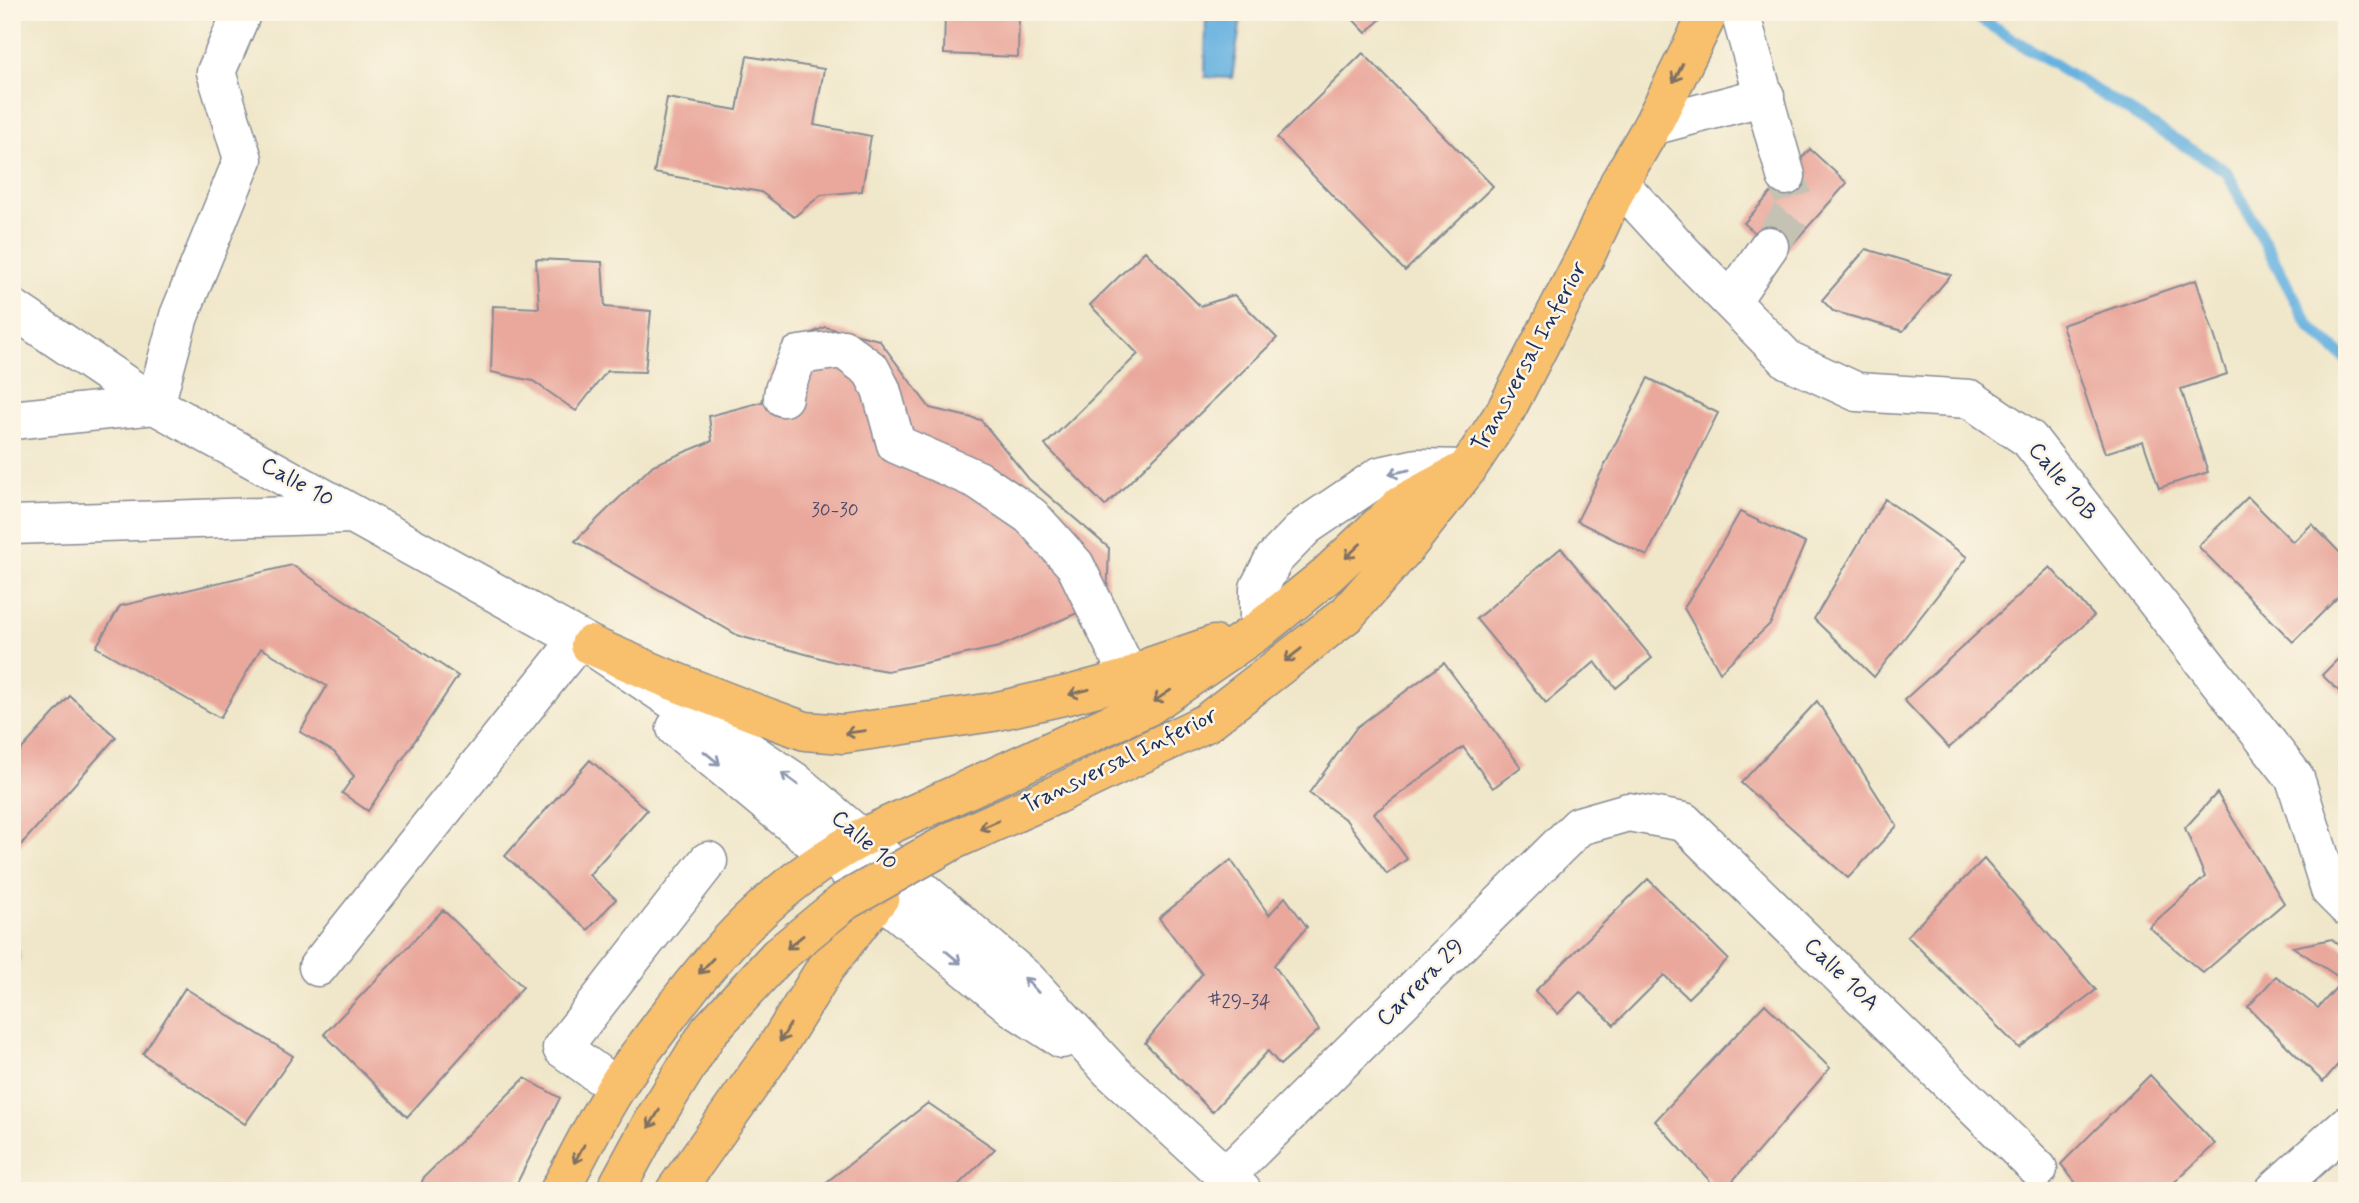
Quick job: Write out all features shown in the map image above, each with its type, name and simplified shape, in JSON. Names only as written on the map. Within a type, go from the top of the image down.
[{"type":"main road","name":"Transversal Inferior","points":[[615,1191],[653,1121],[709,1031],[778,956],[845,901],[954,840],[1206,723],[1347,614],[1409,543],[1467,469],[1506,410],[1586,256],[1619,183],[1652,126],[1709,12]]},
{"type":"main road","points":[[559,1191],[617,1087],[696,978],[753,916],[845,846],[1147,707],[1259,630],[1327,575],[1402,504],[1467,469]]},
{"type":"main road","points":[[584,642],[671,680],[805,731],[843,734],[993,712],[1130,678],[1152,666],[1259,630]]},
{"type":"main road","points":[[675,1191],[774,1051],[826,967],[880,897]]},
{"type":"street","points":[[12,420],[155,405],[179,316],[243,159],[216,72],[242,12]]},
{"type":"street","points":[[1740,12],[1786,176]]},
{"type":"street","points":[[1652,126],[1765,96]]},
{"type":"street","name":"Calle 10B","points":[[1619,183],[1788,360],[1857,392],[1970,399],[2029,439],[2295,778],[2330,890],[2347,907]]},
{"type":"street","points":[[1731,301],[1769,246]]},
{"type":"street","name":"Calle 10","points":[[12,308],[155,405],[584,642],[794,781],[845,846],[880,897],[1014,1008],[1111,1071]]},
{"type":"street","points":[[783,397],[799,355],[843,349],[871,370],[881,389],[895,444],[978,480],[1031,516],[1075,565],[1130,678]]},
{"type":"street","points":[[1259,630],[1259,588],[1274,559],[1306,526],[1380,476],[1417,468],[1467,469]]},
{"type":"street","points":[[12,525],[354,514]]},
{"type":"street","points":[[317,967],[584,642]]},
{"type":"street","name":"Calle 10A","points":[[1628,812],[1684,822],[2038,1169]]},
{"type":"street","name":"Carrera 29","points":[[1235,1183],[1578,826],[1628,812]]},
{"type":"street","name":"Calle 10","points":[[845,846],[1026,979],[1111,1071],[1235,1183]]},
{"type":"street","points":[[617,1087],[562,1048],[708,861]]},
{"type":"street","points":[[2274,1191],[2347,1125]]},
{"type":"water","points":[[1206,12],[1242,12],[1232,78],[1205,77]]},
{"type":"building","points":[[945,12],[1019,12],[1018,57],[944,54]]},
{"type":"building","points":[[1346,12],[1388,12],[1366,33]]},
{"type":"building","points":[[1363,53],[1493,186],[1405,271],[1277,138]]},
{"type":"building","points":[[747,56],[824,69],[814,125],[871,136],[862,191],[821,195],[794,217],[761,192],[654,173],[667,98],[737,110]]},
{"type":"building","points":[[1810,149],[1847,183],[1781,257],[1744,223]]},
{"type":"building","points":[[1866,249],[1951,275],[1903,331],[1833,311],[1822,300]]},
{"type":"building","points":[[1145,251],[1200,306],[1234,295],[1277,338],[1105,506],[1045,445],[1138,354],[1090,305]]},
{"type":"building","points":[[536,259],[602,262],[605,307],[651,311],[645,372],[607,371],[576,411],[533,381],[491,372],[493,306],[539,308]]},
{"type":"building","points":[[2196,280],[2227,374],[2181,389],[2208,472],[2159,488],[2143,441],[2105,453],[2062,325]]},
{"type":"building","points":[[825,327],[879,340],[930,408],[981,420],[1029,479],[1109,548],[1107,600],[999,647],[887,671],[835,662],[739,636],[575,541],[653,465],[712,441],[709,416],[762,402],[772,370],[794,341]]},
{"type":"building","points":[[1648,378],[1718,413],[1647,556],[1577,521]]},
{"type":"building","points":[[2248,497],[2293,542],[2312,524],[2347,560],[2347,588],[2293,642],[2198,546]]},
{"type":"building","points":[[1885,499],[1967,557],[1874,677],[1814,619]]},
{"type":"building","points":[[1740,512],[1805,543],[1771,623],[1720,672],[1684,608]]},
{"type":"building","points":[[1561,548],[1652,658],[1616,688],[1595,662],[1546,703],[1476,619]]},
{"type":"building","points":[[292,565],[458,676],[368,811],[342,793],[354,776],[334,752],[300,732],[327,686],[261,648],[220,718],[96,647],[120,606]]},
{"type":"building","points":[[2050,567],[2094,616],[1949,748],[1904,700]]},
{"type":"building","points":[[2347,650],[2347,699],[2322,675]]},
{"type":"building","points":[[1444,663],[1521,767],[1493,788],[1463,747],[1374,813],[1407,859],[1387,874],[1346,820],[1309,793],[1357,727]]},
{"type":"building","points":[[70,696],[116,737],[12,855],[12,760]]},
{"type":"building","points":[[1817,701],[1897,826],[1848,878],[1741,783]]},
{"type":"building","points":[[590,760],[647,810],[589,875],[616,899],[588,930],[505,856]]},
{"type":"building","points":[[2217,793],[2284,903],[2203,973],[2149,927],[2205,877],[2185,828]]},
{"type":"building","points":[[1984,859],[2096,990],[2019,1048],[1907,936]]},
{"type":"building","points":[[1231,860],[1269,915],[1285,897],[1307,927],[1274,965],[1319,1030],[1280,1065],[1268,1051],[1212,1112],[1145,1043],[1202,974],[1159,918]]},
{"type":"building","points":[[1648,879],[1728,959],[1688,998],[1664,975],[1614,1025],[1580,992],[1558,1014],[1535,991]]},
{"type":"building","points":[[443,910],[523,987],[407,1117],[324,1034]]},
{"type":"building","points":[[2332,939],[2347,952],[2347,1054],[2323,1082],[2248,1007],[2276,976],[2318,1008],[2343,980],[2293,947]]},
{"type":"building","points":[[12,953],[21,956],[13,980],[12,980]]},
{"type":"building","points":[[185,988],[293,1056],[245,1124],[143,1054]]},
{"type":"building","points":[[1765,1004],[1830,1068],[1724,1191],[1719,1191],[1655,1121]]},
{"type":"building","points":[[2150,1075],[2215,1144],[2165,1191],[2082,1191],[2061,1164]]},
{"type":"building","points":[[525,1078],[560,1098],[513,1191],[418,1191],[424,1177]]},
{"type":"building","points":[[928,1103],[995,1149],[952,1191],[815,1191]]},
{"type":"waterway","points":[[1969,12],[2226,171],[2310,327],[2347,360]]},
{"type":"tunnel","points":[[1769,246],[1796,207],[1786,176]]}]
